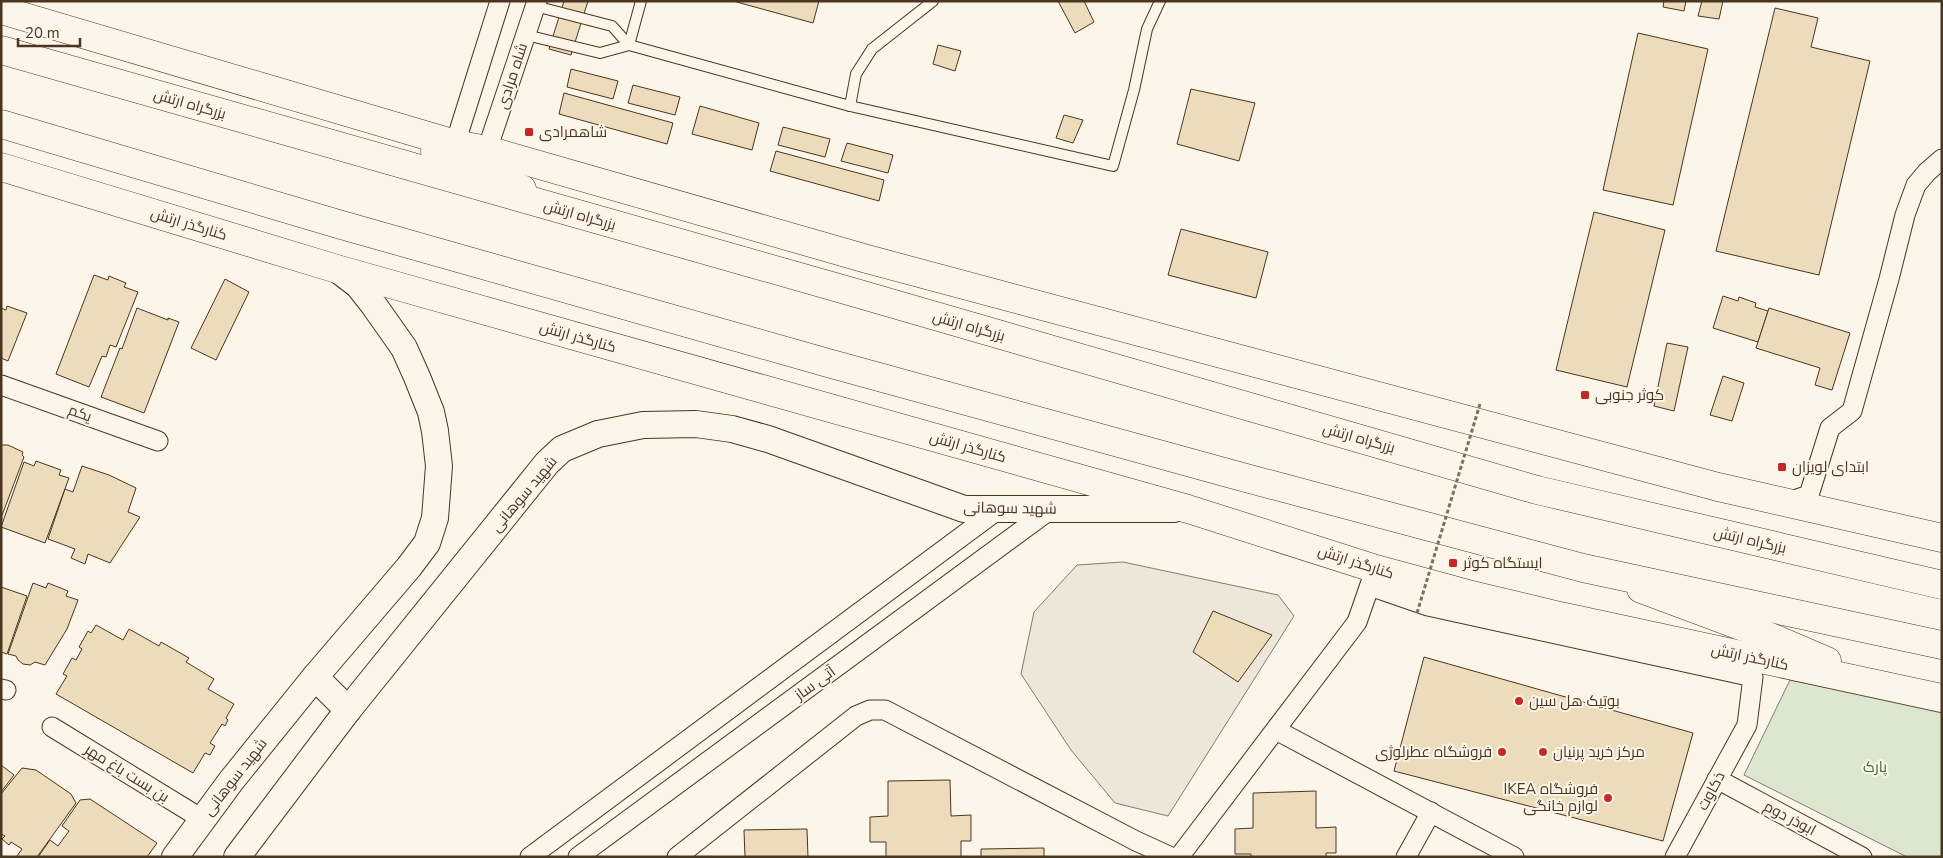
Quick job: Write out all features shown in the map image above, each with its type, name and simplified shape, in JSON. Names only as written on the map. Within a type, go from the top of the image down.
[{"type":"main road","points":[[1,10],[455,144],[487,150],[877,261],[1708,485],[1942,538]]},
{"type":"main road","name":"بزرگراه ارتش","points":[[1,50],[1537,490],[1942,585]]},
{"type":"main road","points":[[330,107],[588,217]]},
{"type":"main road","points":[[1,124],[338,224],[828,363],[1235,475],[1584,568],[1942,645]]},
{"type":"main road","name":"کنارگذر ارتش","points":[[1,167],[337,268],[1188,509],[1373,578],[1468,594],[1560,616],[1942,698]]},
{"type":"main road","name":"شهید سوهانی","points":[[175,857],[231,781],[315,677],[409,567],[427,543],[435,518],[439,466],[431,412],[404,348],[358,285],[337,268]]},
{"type":"main road","name":"شهید سوهانی","points":[[238,857],[348,710],[547,462],[562,449],[598,434],[642,425],[660,424],[696,424],[732,429],[804,451],[964,509],[1188,509]]},
{"type":"main road","points":[[1584,568],[1778,640],[1819,658],[1942,698]]},
{"type":"main road","points":[[315,677],[348,710]]},
{"type":"street","points":[[455,144],[500,1]]},
{"type":"street","name":"شاه مرادی","points":[[487,150],[536,4]]},
{"type":"street","points":[[1786,503],[1809,495],[1830,428],[1852,411],[1905,215],[1916,185],[1942,159]]},
{"type":"street","name":"یکم","points":[[1,385],[158,441]]},
{"type":"street","name":"آتی ساز","points":[[578,857],[1051,509]]},
{"type":"street","name":"آتی ساز","points":[[530,857],[996,510]]},
{"type":"street","points":[[953,542],[969,545],[976,555],[973,567]]},
{"type":"street","points":[[1179,857],[1357,622],[1373,578]]},
{"type":"street","name":"ذکاوت","points":[[1373,578],[1428,606],[1753,677],[1747,725],[1675,857]]},
{"type":"street","points":[[678,857],[856,716],[870,710],[885,710],[1136,841],[1171,857]]},
{"type":"street","name":"بن بست باغ مهر","points":[[52,727],[202,819]]},
{"type":"street","points":[[1276,730],[1514,857]]},
{"type":"street","name":"ابوذر دوم","points":[[1718,779],[1862,857]]},
{"type":"street","points":[[1406,857],[1431,812]]},
{"type":"lane","points":[[629,45],[641,1]]},
{"type":"lane","points":[[850,106],[856,74],[872,49],[933,1]]},
{"type":"lane","points":[[526,35],[600,53],[629,45],[850,106],[1113,166],[1134,90],[1147,29],[1160,1]]},
{"type":"lane","points":[[536,4],[612,26],[629,45]]},
{"type":"path","points":[[1417,613],[1480,404]]},
{"type":"green space","name":"پارک","points":[[1790,680],[1942,713],[1942,857],[1907,857],[1744,775]]},
{"type":"shaded area","points":[[1123,562],[1278,595],[1294,616],[1168,816],[1115,803],[1071,750],[1021,674],[1034,612],[1077,565]]},
{"type":"building","points":[[564,1],[588,1],[571,55],[549,49]]},
{"type":"building","points":[[733,1],[819,1],[813,23]]},
{"type":"building","points":[[1058,1],[1084,1],[1094,22],[1075,33]]},
{"type":"building","points":[[1664,1],[1686,1],[1684,11],[1663,7]]},
{"type":"building","points":[[1702,1],[1723,1],[1719,19],[1698,16]]},
{"type":"building","points":[[1775,8],[1818,18],[1811,47],[1870,61],[1819,275],[1716,251]]},
{"type":"building","points":[[1638,33],[1708,49],[1673,205],[1603,190]]},
{"type":"building","points":[[938,45],[961,51],[955,71],[933,64]]},
{"type":"building","points":[[571,69],[618,81],[613,99],[567,87]]},
{"type":"building","points":[[633,85],[680,97],[675,115],[628,103]]},
{"type":"building","points":[[1191,89],[1255,103],[1239,161],[1177,144]]},
{"type":"building","points":[[564,93],[673,123],[667,144],[559,114]]},
{"type":"building","points":[[700,106],[759,123],[752,150],[692,134]]},
{"type":"building","points":[[1064,115],[1083,120],[1073,143],[1056,138]]},
{"type":"building","points":[[783,127],[830,139],[825,157],[778,145]]},
{"type":"building","points":[[847,143],[893,155],[888,173],[841,161]]},
{"type":"building","points":[[776,151],[884,180],[879,201],[770,171]]},
{"type":"building","points":[[1594,212],[1665,230],[1627,387],[1556,370]]},
{"type":"building","points":[[1181,229],[1268,252],[1256,298],[1168,275]]},
{"type":"building","points":[[94,275],[108,280],[109,276],[126,283],[124,287],[138,292],[116,347],[110,345],[106,357],[102,356],[89,387],[56,374]]},
{"type":"building","points":[[225,279],[249,292],[216,360],[191,348]]},
{"type":"building","points":[[1723,296],[1738,301],[1739,297],[1756,303],[1755,307],[1768,311],[1758,342],[1713,328]]},
{"type":"building","points":[[7,306],[27,313],[8,361],[1,358],[1,308],[6,310]]},
{"type":"building","points":[[137,308],[168,320],[168,318],[179,322],[144,413],[101,397]]},
{"type":"building","points":[[1769,308],[1850,333],[1832,390],[1815,385],[1820,368],[1756,348]]},
{"type":"building","points":[[1667,343],[1688,347],[1674,411],[1654,406]]},
{"type":"building","points":[[1723,376],[1744,383],[1732,421],[1710,415]]},
{"type":"building","points":[[1,445],[8,445],[23,452],[22,455],[24,457],[1,518]]},
{"type":"building","points":[[36,461],[61,470],[59,475],[69,478],[45,543],[1,527],[24,462],[34,466]]},
{"type":"building","points":[[82,466],[109,475],[136,488],[128,512],[140,517],[110,563],[88,554],[85,564],[71,558],[75,549],[48,539],[65,489],[73,492]]},
{"type":"building","points":[[33,583],[46,588],[48,583],[68,591],[66,596],[78,600],[67,629],[45,665],[35,662],[30,665],[23,664],[16,656],[8,654]]},
{"type":"building","points":[[1,587],[27,596],[7,654],[1,652]]},
{"type":"building","points":[[1213,611],[1272,635],[1238,682],[1193,652]]},
{"type":"building","points":[[96,625],[123,640],[129,629],[159,646],[161,642],[189,658],[186,662],[214,679],[208,689],[234,704],[226,718],[228,720],[225,726],[222,724],[210,743],[215,746],[210,755],[205,753],[193,773],[56,694],[67,676],[63,674],[72,658],[76,660],[82,649],[79,647],[88,631],[91,633]]},
{"type":"building","name":"مرکز خرید پرنیان","points":[[1424,657],[1693,733],[1663,841],[1394,771]]},
{"type":"building","points":[[1,765],[14,775],[1,792]]},
{"type":"building","points":[[22,768],[36,770],[71,794],[76,803],[37,857],[18,857],[22,849],[11,842],[9,845],[2,839],[5,836],[1,834],[1,794]]},
{"type":"building","points":[[950,780],[951,816],[971,815],[971,841],[961,841],[961,857],[886,857],[886,842],[870,842],[870,817],[888,816],[888,781]]},
{"type":"building","points":[[1316,791],[1316,828],[1336,827],[1336,853],[1326,853],[1326,857],[1251,857],[1251,854],[1235,854],[1235,829],[1253,828],[1253,793]]},
{"type":"building","points":[[90,799],[157,843],[147,857],[38,857],[50,840],[58,846],[69,831],[62,826],[80,800]]},
{"type":"building","points":[[807,829],[808,857],[745,857],[744,830]]},
{"type":"building","points":[[1044,848],[1044,857],[981,857],[981,849]]},
{"type":"place","name":"شاهمرادی","points":[[529,132]]},
{"type":"place","name":"کوثر جنوبی","points":[[1585,395]]},
{"type":"place","name":"ابتدای لویزان","points":[[1782,467]]},
{"type":"place","name":"ایستگاه کوثر","points":[[1453,563]]},
{"type":"place","name":"بوتیک هل سین","points":[[1519,701]]},
{"type":"place","name":"فروشگاه عطرلوژی","points":[[1502,752]]},
{"type":"place","name":"مرکز خرید پرنیان","points":[[1543,752]]},
{"type":"place","name":"IKEA فروشگاه لوازم خانگی","points":[[1608,798]]}]
